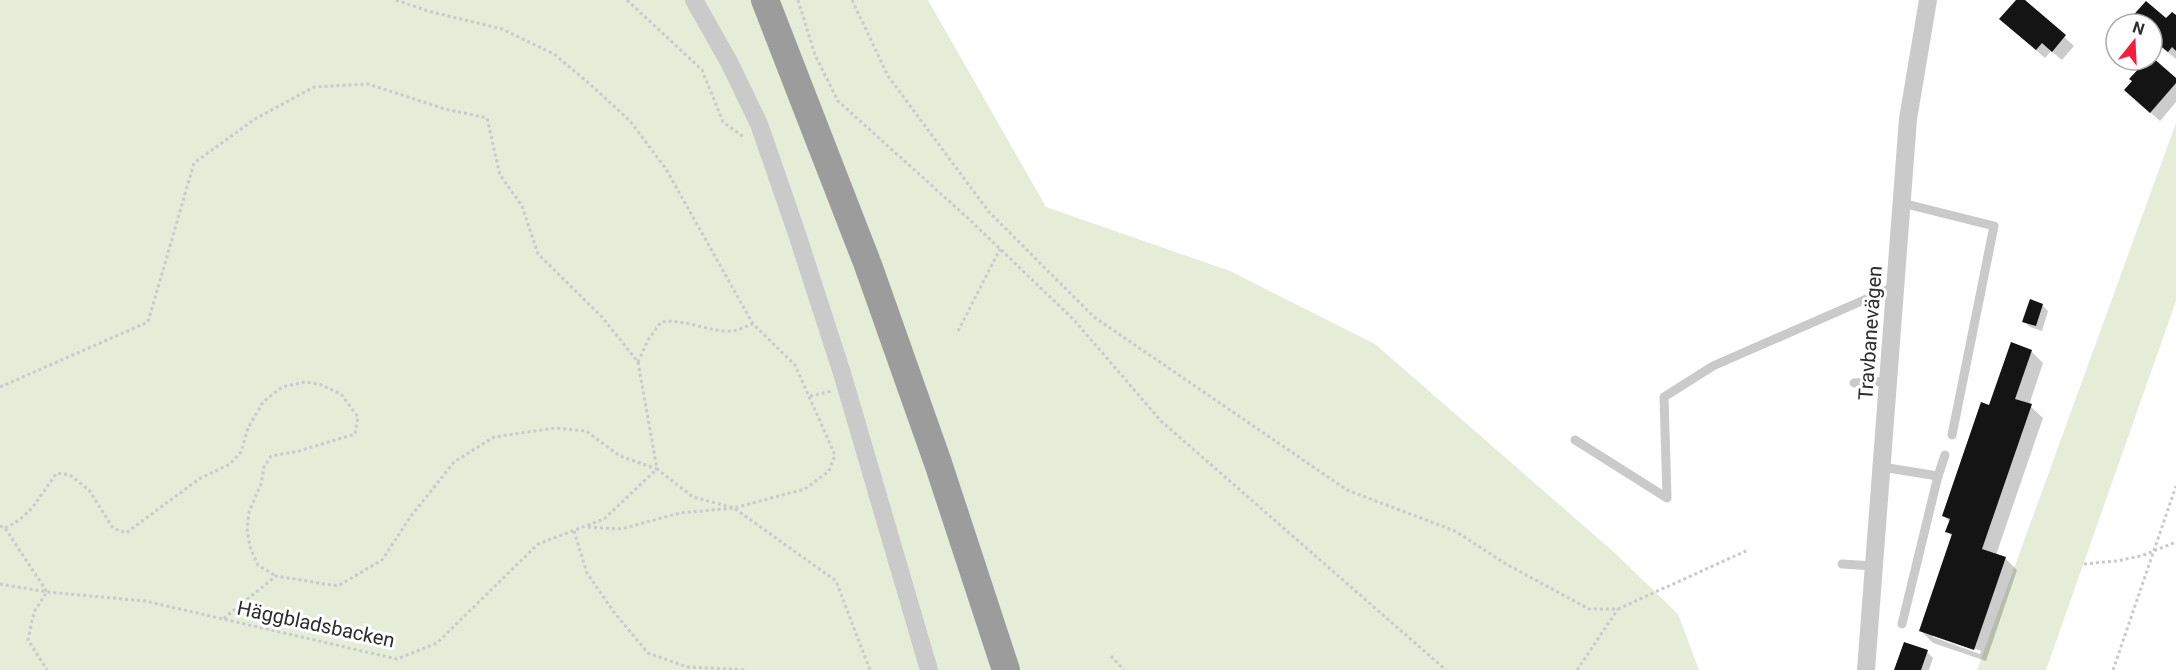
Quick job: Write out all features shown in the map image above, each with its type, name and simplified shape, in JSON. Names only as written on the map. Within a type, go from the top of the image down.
[{"type":"highway","points":[[765,0],[868,265],[934,452],[1006,670]]},
{"type":"highway","points":[[783,0],[912,343],[975,524],[1022,670]]},
{"type":"street","points":[[694,0],[729,62],[759,124],[846,388],[928,670]]},
{"type":"street","name":"Travbanevägen","points":[[1866,670],[1908,119],[1928,0]]},
{"type":"lane","points":[[1902,202],[1994,226],[1952,435]]},
{"type":"lane","points":[[1575,440],[1667,498],[1664,397],[1713,366],[1896,286]]},
{"type":"lane","points":[[1854,382],[1888,381]]},
{"type":"lane","points":[[1902,624],[1945,455]]},
{"type":"lane","points":[[1882,467],[1938,476]]},
{"type":"lane","points":[[1842,564],[1874,566]]},
{"type":"path","points":[[396,0],[428,11],[502,29],[554,54],[630,122],[666,169],[753,324],[795,365],[835,455],[829,471],[805,489],[734,508],[680,513],[621,529],[583,527]]},
{"type":"path","points":[[627,0],[702,70],[723,122],[747,139],[766,147]]},
{"type":"path","points":[[798,0],[815,55],[838,101],[1074,320],[1161,421],[1446,670]]},
{"type":"path","points":[[852,0],[888,76],[989,212],[1094,316],[1347,490],[1455,531],[1506,564],[1589,609],[1618,609],[1748,550]]},
{"type":"path","points":[[0,387],[148,322],[194,163],[255,119],[314,87],[368,84],[445,109],[487,118],[500,175],[522,206],[538,254],[602,317],[638,362],[657,469]]},
{"type":"path","points":[[958,331],[1000,249]]},
{"type":"path","points":[[638,362],[648,340],[661,322],[671,320],[691,326],[732,332],[753,324]]},
{"type":"path","points":[[5,528],[20,521],[32,510],[57,473],[70,475],[89,490],[113,528],[126,533],[199,479],[230,464],[241,452],[248,428],[263,402],[282,387],[305,382],[319,384],[341,393],[358,417],[354,434],[299,452],[272,456],[264,466],[261,484],[249,512],[247,528],[250,547],[258,565],[276,576],[338,586],[382,560],[411,516],[454,462],[494,437],[555,428],[586,431],[620,456],[657,469],[693,497],[734,508],[836,581],[870,670]]},
{"type":"path","points":[[810,396],[846,388]]},
{"type":"path","name":"Häggbladsbacken","points":[[0,584],[47,592],[145,601],[397,659],[437,643],[538,544],[604,519],[657,469]]},
{"type":"path","points":[[2112,670],[2176,486]]},
{"type":"path","points":[[0,526],[5,528],[47,592],[34,612],[28,640],[47,670]]},
{"type":"path","points":[[574,531],[586,573],[613,611],[648,653],[687,667],[747,670]]},
{"type":"path","points":[[2084,564],[2141,556],[2176,542]]},
{"type":"path","points":[[223,619],[276,576]]},
{"type":"path","points":[[1577,670],[1618,609]]},
{"type":"path","points":[[1111,656],[1124,670]]},
{"type":"green space","points":[[0,0],[928,0],[1046,207],[1230,271],[1375,344],[1616,554],[1678,614],[1699,670],[0,670]]},
{"type":"green space","points":[[2176,123],[2176,301],[2046,670],[1977,670]]},
{"type":"building","points":[[2016,0],[2025,0],[2066,35],[2052,52],[2042,43],[2036,50],[1999,19]]},
{"type":"building","points":[[2146,1],[2159,12],[2136,12]]},
{"type":"building","points":[[2172,12],[2176,15],[2176,51],[2172,47],[2168,52],[2164,49],[2164,16],[2166,18]]},
{"type":"building","points":[[2164,68],[2176,78],[2176,83],[2150,113],[2124,90],[2132,81],[2129,79],[2136,72],[2164,72]]},
{"type":"building","points":[[2030,299],[2043,304],[2036,326],[2022,322]]},
{"type":"building","points":[[2011,342],[2032,350],[2015,399],[2032,404],[1982,549],[2006,557],[1974,650],[1919,631],[1952,534],[1945,532],[1950,519],[1942,516],[1981,402],[1989,405]]},
{"type":"building","points":[[1904,642],[1928,650],[1921,670],[1894,670]]}]
